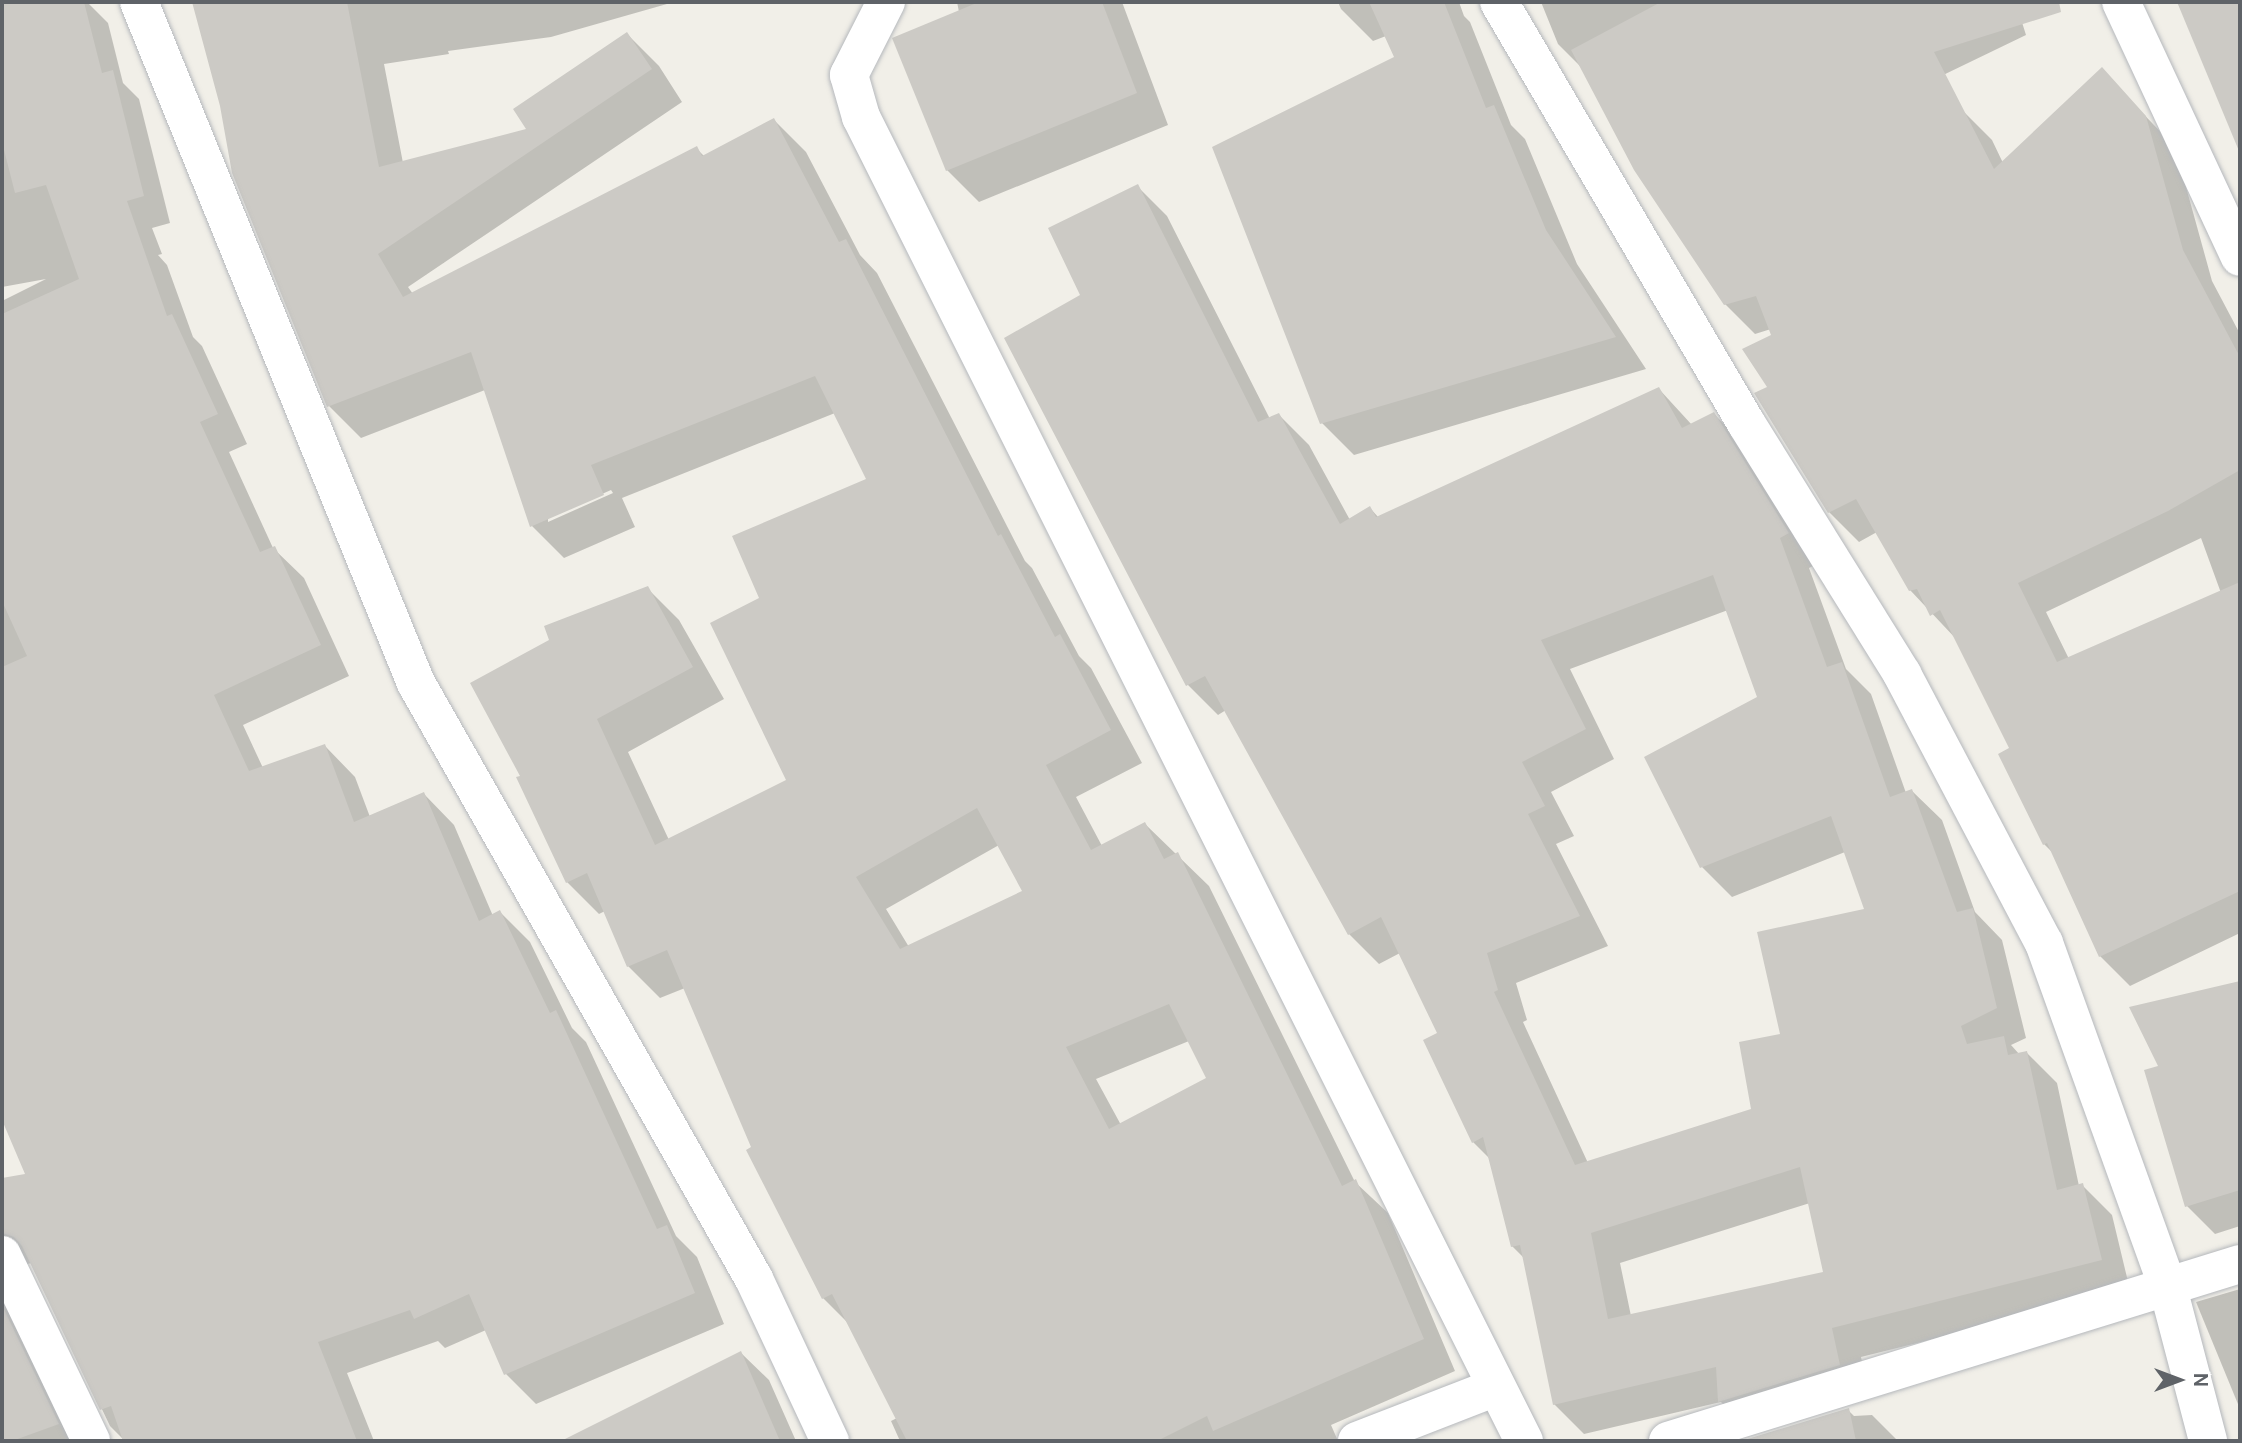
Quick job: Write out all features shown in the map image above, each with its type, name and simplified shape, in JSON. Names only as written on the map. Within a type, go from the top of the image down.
[{"type":"street","points":[[139,2],[416,683],[754,1279],[830,1441]]},
{"type":"street","points":[[886,2],[849,75],[861,117],[1524,1441]]},
{"type":"street","points":[[1499,2],[1739,411],[1902,674],[2045,943],[2168,1288],[2208,1441]]},
{"type":"street","points":[[2121,2],[2240,257]]},
{"type":"street","points":[[2,1255],[91,1441]]},
{"type":"street","points":[[1668,1441],[2240,1264]]},
{"type":"street","points":[[1357,1441],[1496,1387]]},
{"type":"building","points":[[2,2],[84,2],[102,73],[113,70],[144,196],[127,201],[167,316],[172,314],[218,414],[200,422],[260,552],[275,546],[321,645],[214,695],[249,771],[325,744],[354,822],[424,792],[479,921],[500,910],[550,1013],[556,1010],[657,1229],[667,1225],[695,1293],[504,1375],[469,1294],[414,1319],[410,1310],[318,1342],[357,1441],[123,1441],[111,1406],[100,1410],[22,1246],[14,1237],[2,1233],[2,1178],[25,1174],[2,1120],[2,667],[27,656],[2,601],[2,314],[79,279],[46,185],[15,193],[2,142]]},
{"type":"building","points":[[192,2],[347,2],[379,167],[526,129],[513,109],[627,32],[652,69],[378,254],[403,297],[697,146],[702,156],[774,118],[839,242],[846,239],[998,536],[1001,534],[1055,637],[1060,634],[1111,730],[1046,765],[1091,850],[1145,822],[1164,859],[1178,852],[1342,1186],[1356,1179],[1424,1339],[1213,1431],[1207,1416],[1157,1441],[907,1441],[832,1294],[822,1299],[746,1150],[751,1147],[667,950],[627,967],[587,873],[566,883],[516,777],[520,776],[470,683],[549,640],[544,626],[648,586],[693,667],[597,719],[655,845],[786,780],[710,623],[759,598],[732,536],[866,479],[815,376],[591,465],[604,495],[530,527],[471,352],[327,407],[232,173],[220,106]],"holes":[[[977,808],[1022,891],[900,949],[856,877]],[[1169,1004],[1206,1078],[1109,1129],[1066,1047]]]},
{"type":"building","points":[[979,2],[1102,2],[1137,93],[946,171],[892,38]]},
{"type":"building","points":[[1369,2],[1444,2],[1486,108],[1494,105],[1546,230],[1616,337],[1320,424],[1212,147],[1394,57]]},
{"type":"building","points":[[1661,2],[2059,2],[2061,12],[1934,52],[1994,169],[2102,67],[2146,116],[2183,250],[2240,357],[2240,470],[2168,511],[2018,583],[2057,662],[2240,582],[2240,891],[2099,957],[2047,843],[2043,845],[1998,754],[2009,748],[1940,610],[1930,616],[1917,589],[1909,591],[1856,499],[1828,513],[1754,393],[1767,387],[1742,349],[1771,335],[1756,296],[1724,305],[1634,170],[1571,50]]},
{"type":"building","points":[[2177,2],[2240,2],[2240,151],[2239,151]]},
{"type":"building","points":[[1138,184],[1258,422],[1279,413],[1340,524],[1370,506],[1376,517],[1659,387],[1682,428],[1714,412],[1789,533],[1780,538],[1827,667],[1842,662],[1890,797],[1912,789],[1957,912],[1973,908],[1997,1008],[1961,1026],[1967,1044],[2004,1036],[2008,1055],[2027,1051],[2057,1190],[2083,1183],[2102,1260],[1832,1328],[1840,1365],[1718,1402],[1716,1367],[1553,1405],[1520,1245],[1511,1247],[1483,1137],[1472,1143],[1423,1040],[1437,1033],[1381,917],[1348,935],[1205,676],[1186,686],[1004,338],[1080,295],[1048,228]],"holes":[[[1713,575],[1757,697],[1644,757],[1700,868],[1831,816],[1864,909],[1757,932],[1780,1034],[1739,1042],[1751,1109],[1575,1165],[1494,992],[1498,990],[1487,953],[1580,916],[1528,814],[1545,806],[1522,762],[1586,729],[1541,640]],[[1800,1167],[1823,1272],[1608,1319],[1591,1233]]]},
{"type":"building","points":[[2240,981],[2240,1190],[2185,1207],[2144,1070],[2158,1066],[2129,1007]]},
{"type":"building","points":[[2,1305],[59,1424],[12,1441],[2,1441]]},
{"type":"building","points":[[741,1351],[780,1441],[561,1441]]},
{"type":"building","points":[[1849,1408],[1856,1441],[1741,1441]]}]
